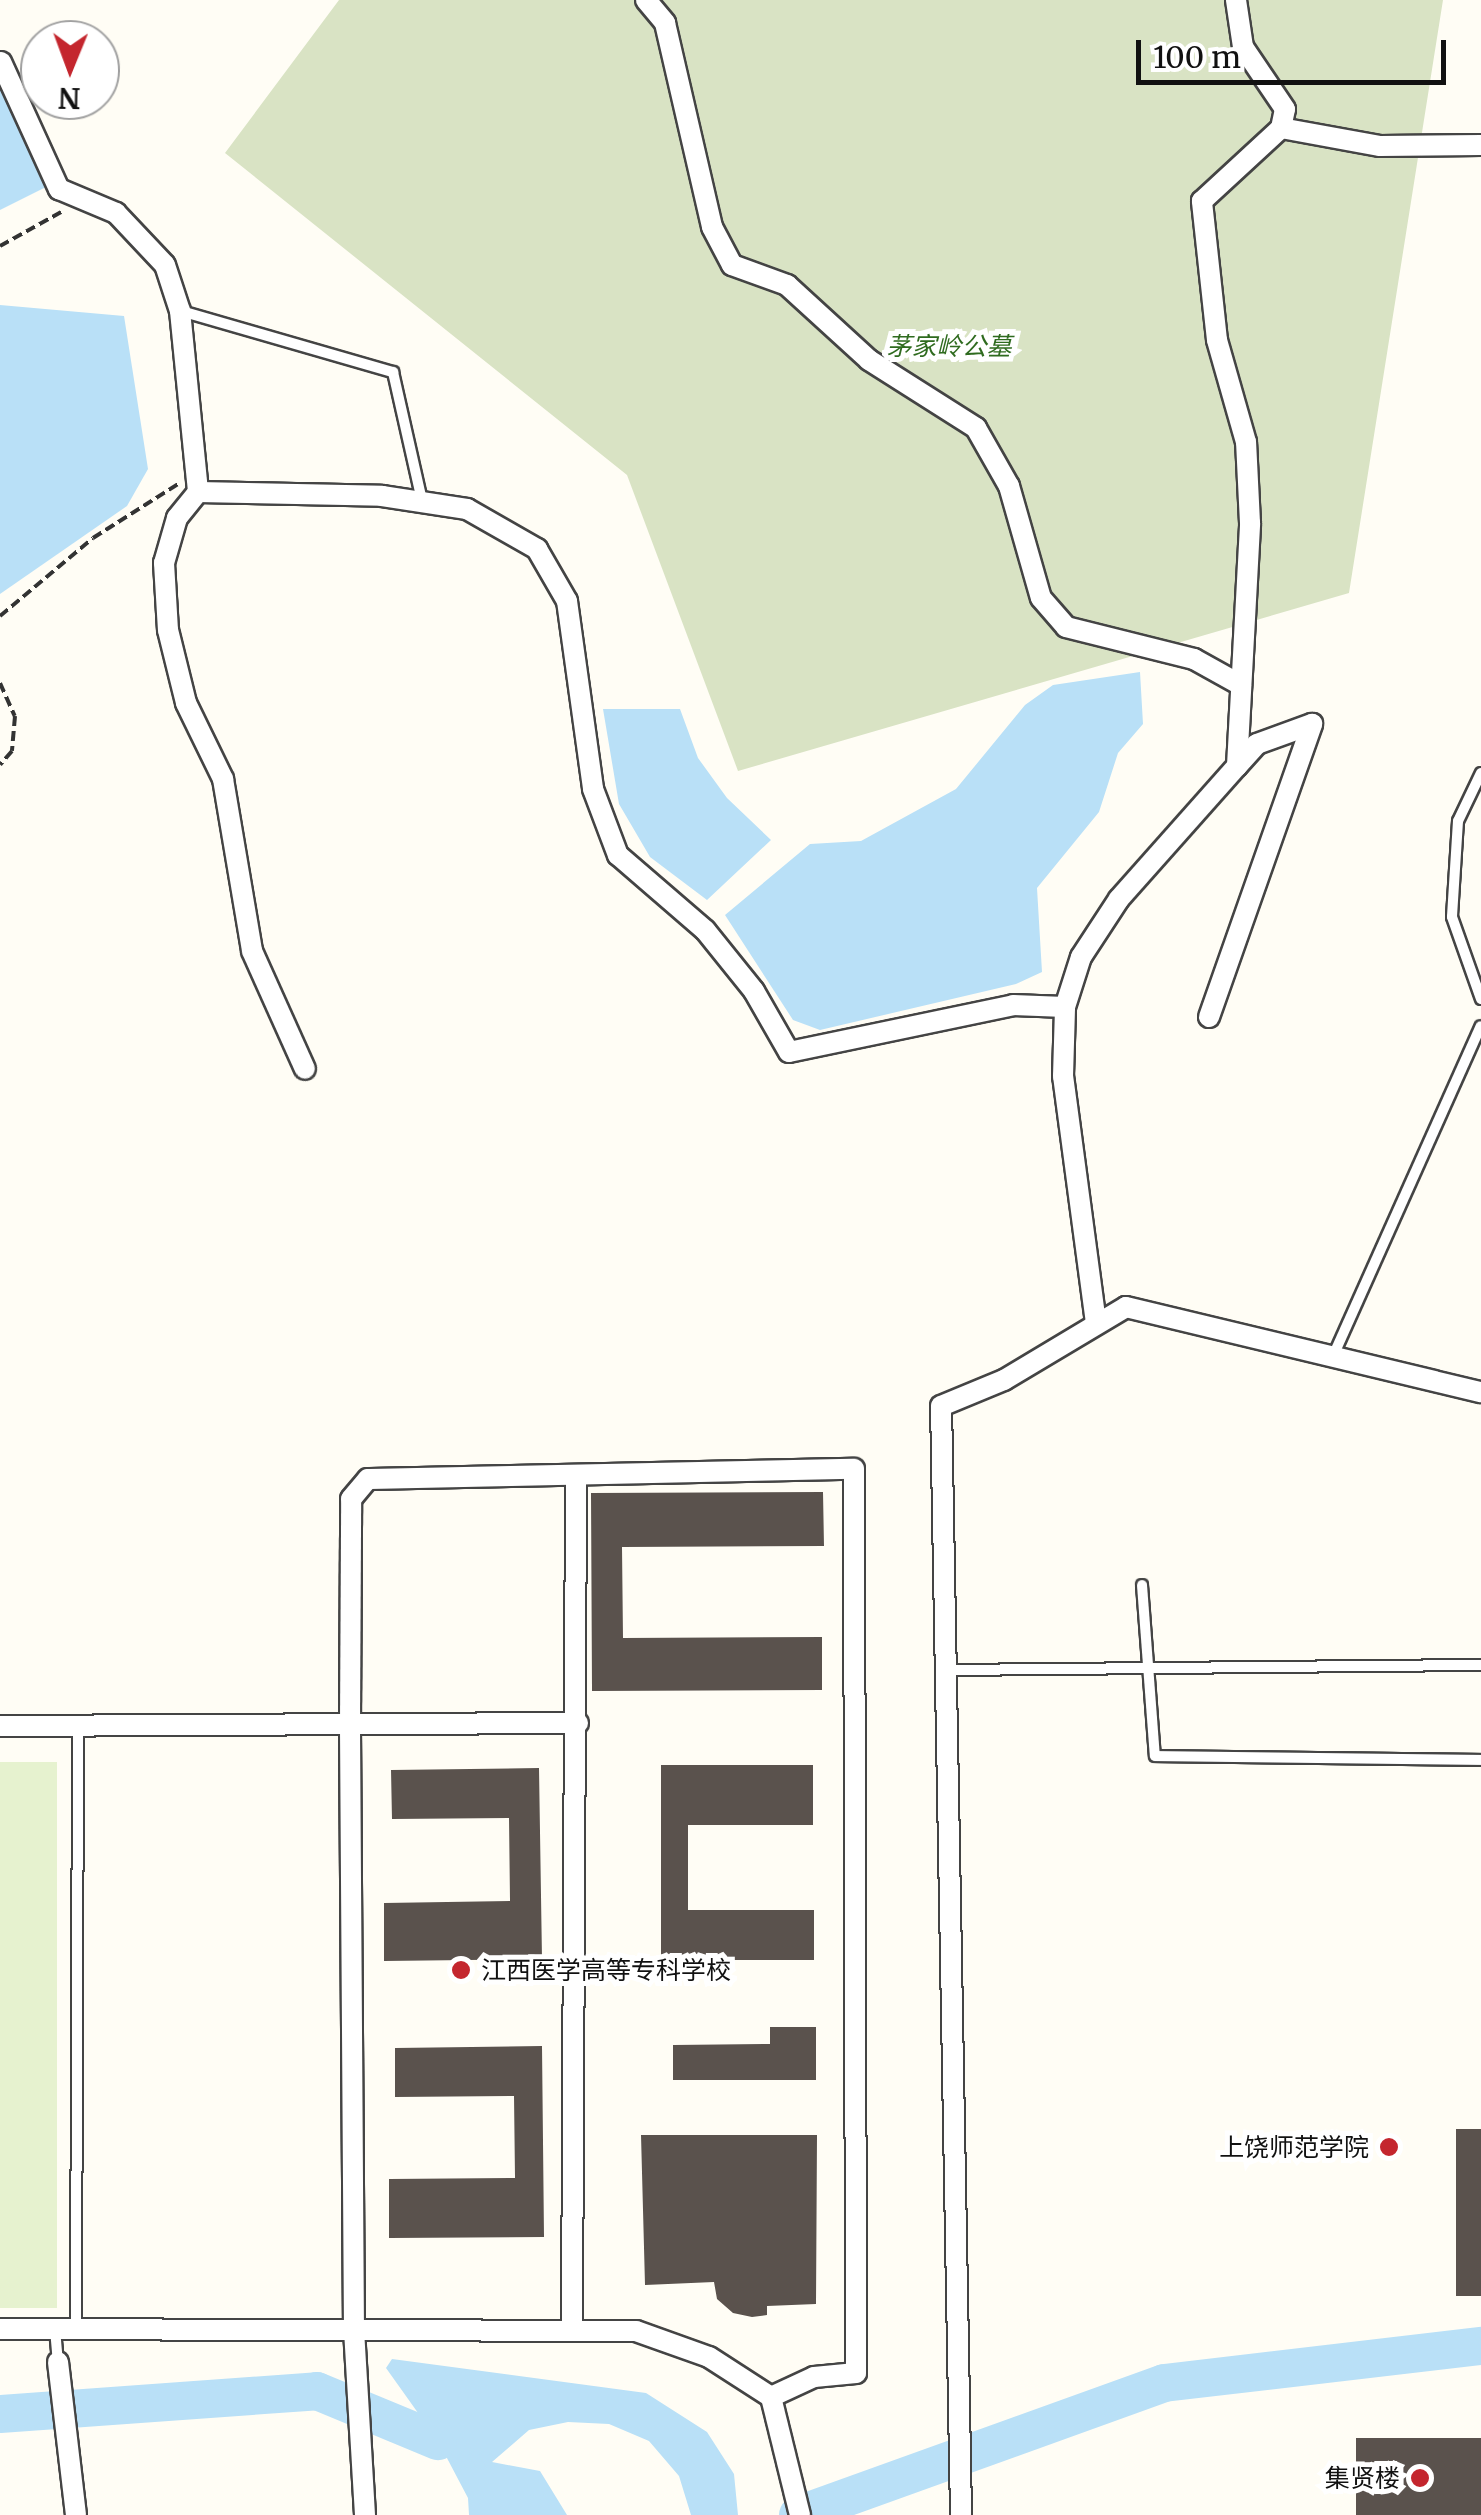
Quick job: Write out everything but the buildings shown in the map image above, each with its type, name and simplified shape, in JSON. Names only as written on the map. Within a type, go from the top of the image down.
[{"type":"street","points":[[646,0],[664,23],[712,227],[732,266],[788,285],[869,360],[976,428],[1009,486],[1041,598],[1066,627],[1194,660],[1242,685]]},
{"type":"street","points":[[1236,0],[1242,47],[1285,109],[1281,128],[1202,201],[1203,258],[1217,340],[1246,442],[1250,523],[1237,766]]},
{"type":"street","points":[[0,62],[59,189],[116,213],[165,265],[180,311],[197,485],[177,518],[164,562],[168,630],[186,703],[223,779],[252,951],[305,1070]]},
{"type":"street","points":[[1281,128],[1380,146],[1481,145]]},
{"type":"street","points":[[197,485],[468,509],[536,548],[567,600],[593,789],[618,855],[705,930],[754,991],[789,1052],[1013,1005],[1066,1007]]},
{"type":"street","points":[[1096,1323],[1063,1076],[1066,1007],[1082,957],[1119,899],[1257,744],[1312,724],[1209,1017]]},
{"type":"street","points":[[962,2515],[941,1406],[1004,1380],[1126,1308],[1334,1354],[1481,1392]]},
{"type":"street","points":[[362,2506],[354,2332],[351,1499],[368,1479],[854,1469],[856,2373],[814,2378],[771,2396]]},
{"type":"street","points":[[572,2328],[578,1723],[576,1475]]},
{"type":"street","points":[[0,1726],[578,1723]]},
{"type":"street","points":[[0,2329],[636,2331],[709,2358],[771,2396],[800,2515]]},
{"type":"street","points":[[58,2362],[75,2512]]},
{"type":"lane","points":[[180,311],[393,372],[422,502]]},
{"type":"lane","points":[[1481,773],[1458,821],[1452,917],[1481,999]]},
{"type":"lane","points":[[1334,1354],[1481,1026]]},
{"type":"lane","points":[[1142,1584],[1153,1668],[1156,1756],[1481,1760]]},
{"type":"lane","points":[[946,1670],[1481,1665]]},
{"type":"lane","points":[[58,2362],[66,2330],[78,1725]]},
{"type":"path","points":[[0,246],[80,198]]},
{"type":"path","points":[[0,616],[93,538],[165,488],[197,485]]},
{"type":"path","points":[[0,683],[15,716],[12,751],[0,765]]},
{"type":"green space","name":"茅家岭公墓","points":[[339,0],[1443,0],[1349,593],[738,771],[627,475],[225,153]]},
{"type":"green space","points":[[0,1762],[57,1762],[57,2308],[0,2308]]},
{"type":"water","points":[[0,88],[46,187],[0,210]]},
{"type":"water","points":[[0,305],[124,316],[148,469],[127,506],[0,594]]},
{"type":"water","points":[[1140,672],[1143,724],[1118,753],[1099,812],[1037,888],[1042,972],[1016,984],[820,1030],[793,1020],[725,915],[810,844],[861,841],[956,789],[1025,705],[1053,685]]},
{"type":"water","points":[[603,709],[680,709],[698,758],[727,798],[771,840],[707,900],[650,857],[619,804]]},
{"type":"water","points":[[392,2359],[646,2393],[707,2432],[734,2474],[738,2515],[691,2515],[679,2476],[649,2441],[609,2424],[568,2422],[529,2430],[492,2462],[540,2471],[567,2515],[469,2515],[468,2498],[438,2441],[386,2368]]},
{"type":"waterway","points":[[798,2515],[1164,2383],[1481,2346]]},
{"type":"waterway","points":[[0,2414],[317,2391],[438,2441]]},
{"type":"place","name":"江西医学高等专科学校","points":[[461,1970]]},
{"type":"place","name":"上饶师范学院","points":[[1389,2147]]},
{"type":"place","name":"集贤楼","points":[[1420,2478]]}]
